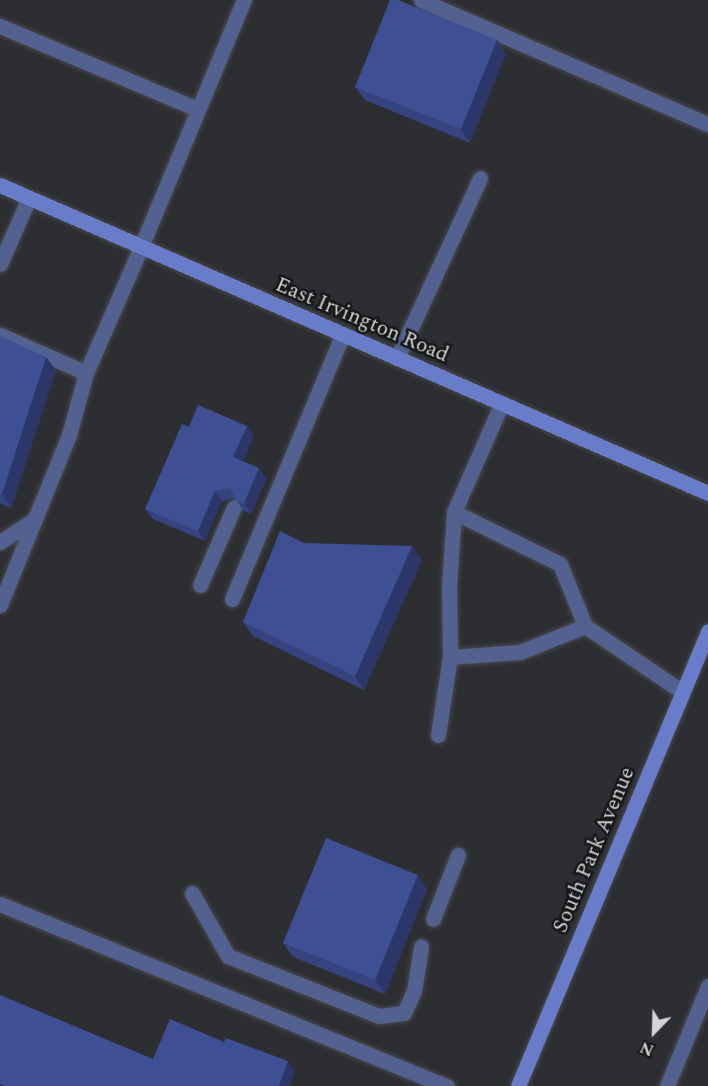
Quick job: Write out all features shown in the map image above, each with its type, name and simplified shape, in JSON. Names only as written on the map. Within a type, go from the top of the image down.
[{"type":"main road","name":"East Irvington Road","points":[[0,185],[708,493]]},
{"type":"main road","name":"South Park Avenue","points":[[518,1086],[708,631]]},
{"type":"street","points":[[0,605],[69,435],[86,373],[244,0]]},
{"type":"street","points":[[420,0],[708,124]]},
{"type":"street","points":[[0,26],[197,109]]},
{"type":"street","points":[[397,358],[480,178]]},
{"type":"street","points":[[0,264],[29,198]]},
{"type":"street","points":[[232,599],[343,334]]},
{"type":"street","points":[[0,335],[86,373]]},
{"type":"street","points":[[438,735],[450,657],[449,586],[454,512],[502,403]]},
{"type":"street","points":[[200,585],[234,507]]},
{"type":"street","points":[[454,512],[560,564],[585,626],[683,692]]},
{"type":"street","points":[[0,542],[35,519]]},
{"type":"street","points":[[450,657],[520,652],[585,626]]},
{"type":"street","points":[[433,919],[459,855]]},
{"type":"street","points":[[192,893],[228,956],[379,1016],[404,1013],[414,991],[421,947]]},
{"type":"street","points":[[0,904],[447,1086]]},
{"type":"street","points":[[667,1086],[708,986]]},
{"type":"building","points":[[390,0],[398,0],[497,40],[461,129],[355,87]]},
{"type":"building","points":[[0,336],[46,357],[2,494],[0,494]]},
{"type":"building","points":[[198,405],[247,426],[233,457],[259,468],[244,503],[236,500],[230,488],[215,491],[198,531],[145,509],[182,424],[189,427]]},
{"type":"building","points":[[280,531],[304,543],[412,546],[355,676],[243,622]]},
{"type":"building","points":[[326,838],[418,875],[375,980],[283,943]]},
{"type":"building","points":[[0,995],[153,1059],[170,1019],[224,1042],[226,1038],[288,1061],[279,1086],[4,1086],[0,1084]]}]
